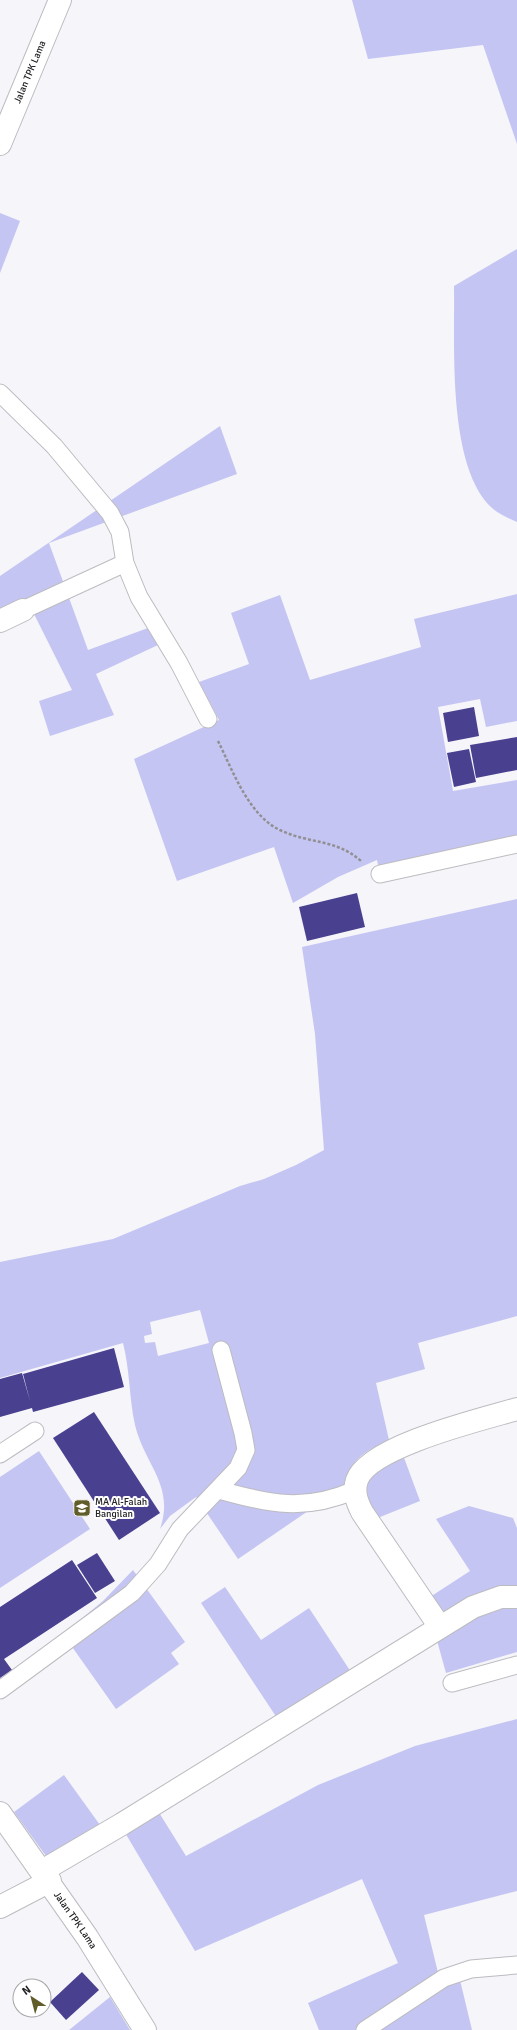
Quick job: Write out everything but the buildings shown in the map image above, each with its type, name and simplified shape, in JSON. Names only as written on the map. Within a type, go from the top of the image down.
[{"type":"street","name":"Jalan TPK Lama","points":[[0,144],[60,0]]},
{"type":"street","points":[[0,621],[23,610]]},
{"type":"street","points":[[440,1627],[362,1512],[355,1490],[357,1479],[365,1469],[392,1451],[424,1438],[517,1410]]},
{"type":"street","points":[[0,1907],[135,1816],[440,1627],[473,1608],[493,1599],[517,1596]]},
{"type":"street","name":"Jalan TPK Lama","points":[[0,1813],[46,1876],[145,2030]]},
{"type":"lane","points":[[0,393],[54,446],[110,513],[121,536],[125,563],[139,597],[179,663],[208,718]]},
{"type":"lane","points":[[23,610],[125,563]]},
{"type":"lane","points":[[380,874],[517,844]]},
{"type":"lane","points":[[0,1690],[132,1593],[158,1564],[180,1530],[238,1468],[246,1450],[239,1414],[221,1350]]},
{"type":"lane","points":[[0,1454],[35,1431]]},
{"type":"lane","points":[[219,1490],[265,1502],[294,1504],[320,1503],[335,1499],[355,1490]]},
{"type":"lane","points":[[452,1683],[517,1664]]},
{"type":"lane","points":[[365,2030],[398,2006],[444,1978],[471,1969],[517,1965]]},
{"type":"path","points":[[208,718],[249,800],[268,822],[282,831],[328,842],[345,849],[370,869],[380,874]]},
{"type":"shaded area","points":[[352,0],[517,0],[517,144],[483,45],[368,59]]},
{"type":"shaded area","points":[[0,213],[20,221],[0,273]]},
{"type":"shaded area","points":[[517,249],[517,522],[500,514],[491,507],[477,488],[467,463],[460,434],[456,402],[454,286]]},
{"type":"shaded area","points":[[220,426],[237,474],[49,543],[88,650],[148,628],[158,645],[96,674],[114,715],[50,736],[39,701],[72,690],[27,600],[0,611],[0,576]]},
{"type":"shaded area","points":[[517,594],[517,721],[486,727],[480,699],[438,707],[453,791],[517,780],[517,851],[381,880],[377,860],[338,877],[293,903],[274,847],[177,881],[134,759],[219,720],[199,682],[249,664],[231,613],[280,595],[310,680],[421,647],[414,619]]},
{"type":"shaded area","points":[[517,899],[517,1316],[418,1343],[425,1369],[376,1383],[389,1440],[360,1456],[351,1468],[346,1485],[238,1559],[196,1497],[170,1516],[160,1529],[164,1514],[164,1500],[157,1476],[145,1452],[135,1425],[123,1343],[0,1378],[0,1262],[113,1239],[240,1186],[264,1179],[296,1165],[324,1150],[315,1034],[302,947]],"holes":[[[200,1310],[209,1343],[158,1356],[155,1342],[145,1343],[144,1336],[152,1334],[150,1322]]]},
{"type":"shaded area","points":[[39,1451],[90,1529],[0,1588],[0,1477]]},
{"type":"shaded area","points":[[403,1455],[420,1501],[375,1519],[365,1495],[365,1488],[368,1481],[378,1470]]},
{"type":"shaded area","points":[[469,1506],[513,1518],[517,1528],[517,1586],[486,1591],[469,1599],[443,1615],[430,1597],[470,1571],[436,1519]]},
{"type":"shaded area","points":[[133,1570],[185,1642],[171,1653],[179,1664],[116,1709],[63,1634],[103,1601]]},
{"type":"shaded area","points":[[225,1587],[261,1640],[309,1608],[351,1672],[277,1718],[201,1603]]},
{"type":"shaded area","points":[[517,1603],[517,1652],[446,1673],[436,1637],[473,1614]]},
{"type":"shaded area","points":[[517,1719],[517,1891],[424,1915],[441,1985],[460,1980],[472,2030],[319,2030],[308,2003],[398,1963],[362,1879],[195,1951],[124,1831],[158,1811],[186,1856],[318,1785],[415,1746]]},
{"type":"shaded area","points":[[64,1775],[100,1825],[46,1856],[14,1812]]},
{"type":"shaded area","points":[[110,1997],[130,2030],[69,2030]]},
{"type":"place","name":"MA Al-Falah Bangilan","points":[[82,1508]]}]
